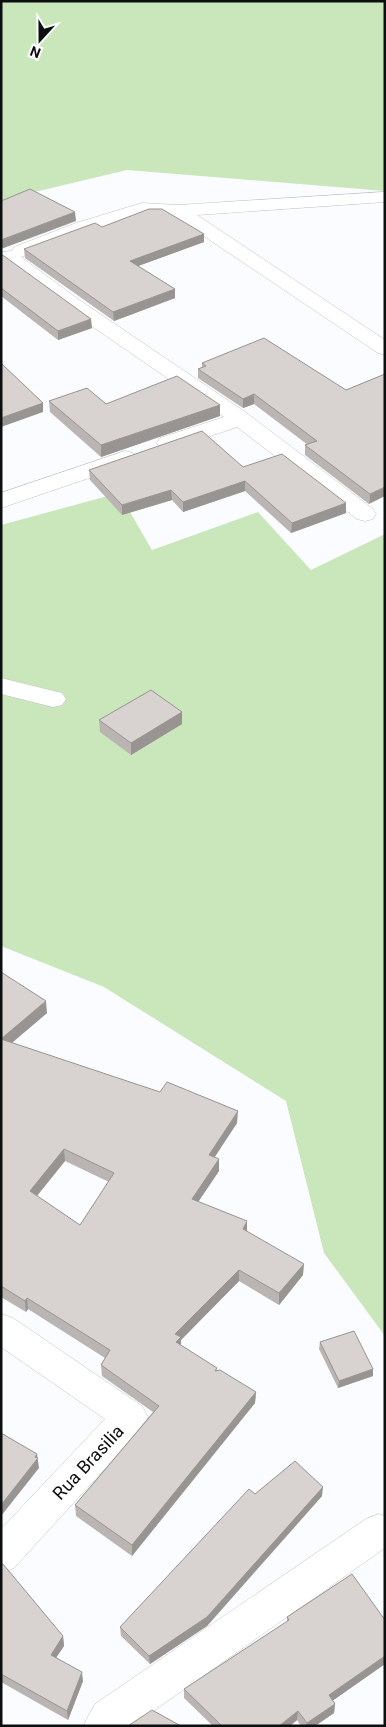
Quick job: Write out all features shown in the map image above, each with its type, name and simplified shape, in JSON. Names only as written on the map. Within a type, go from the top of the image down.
[{"type":"street","points":[[5,257],[83,227],[142,209],[178,211],[385,197]]},
{"type":"street","points":[[178,211],[385,349]]},
{"type":"street","points":[[5,257],[240,419],[365,514]]},
{"type":"street","points":[[364,334],[385,332]]},
{"type":"street","points":[[1,500],[240,419]]},
{"type":"street","points":[[1,686],[53,700]]},
{"type":"street","name":"Rua Brasilia","points":[[1,1328],[130,1417],[1,1556]]},
{"type":"street","points":[[103,1726],[109,1718],[379,1530]]},
{"type":"green space","points":[[1,1],[385,1],[385,191],[127,170],[1,200]]},
{"type":"green space","points":[[119,493],[152,550],[258,512],[311,570],[385,534],[385,1336],[324,1253],[286,1101],[104,987],[1,946],[1,525]]},
{"type":"building","points":[[30,189],[75,212],[1,240],[1,201]]},
{"type":"building","points":[[149,209],[162,209],[204,234],[130,261],[175,289],[113,312],[24,249],[95,223],[102,227]]},
{"type":"building","points":[[1,255],[91,319],[58,331],[1,288]]},
{"type":"building","points":[[264,338],[346,390],[385,374],[385,487],[370,494],[305,445],[317,441],[254,394],[243,399],[198,369],[206,366],[202,363]]},
{"type":"building","points":[[2,364],[43,403],[1,418]]},
{"type":"building","points":[[177,376],[220,405],[101,445],[49,401],[87,388],[106,404]]},
{"type":"building","points":[[202,431],[243,467],[282,454],[346,503],[292,523],[245,481],[183,502],[171,490],[122,505],[89,470]]},
{"type":"building","points":[[151,690],[182,712],[131,743],[99,720]]},
{"type":"building","points":[[1,972],[46,1001],[1,1039]]},
{"type":"building","points":[[1,1039],[160,1092],[167,1082],[238,1111],[209,1155],[219,1159],[192,1199],[247,1221],[243,1229],[304,1264],[279,1293],[239,1270],[175,1334],[181,1337],[176,1342],[217,1368],[215,1371],[220,1370],[256,1392],[132,1545],[75,1505],[159,1406],[101,1365],[110,1350],[27,1298],[25,1301],[1,1286]],"holes":[[[64,1149],[114,1173],[80,1225],[30,1191]]]},
{"type":"building","points":[[354,1331],[373,1369],[339,1381],[320,1342]]},
{"type":"building","points":[[1,1433],[37,1454],[35,1457],[38,1458],[1,1505]]},
{"type":"building","points":[[295,1461],[323,1487],[207,1617],[149,1656],[120,1627],[249,1489],[255,1494]]},
{"type":"building","points":[[1,1564],[3,1564],[63,1636],[51,1655],[82,1672],[67,1711],[1,1674]]},
{"type":"building","points":[[352,1574],[385,1620],[385,1656],[329,1695],[335,1704],[307,1723],[298,1711],[279,1726],[222,1726],[184,1689],[289,1620],[287,1617]]},
{"type":"building","points":[[152,1710],[181,1726],[128,1726]]}]
